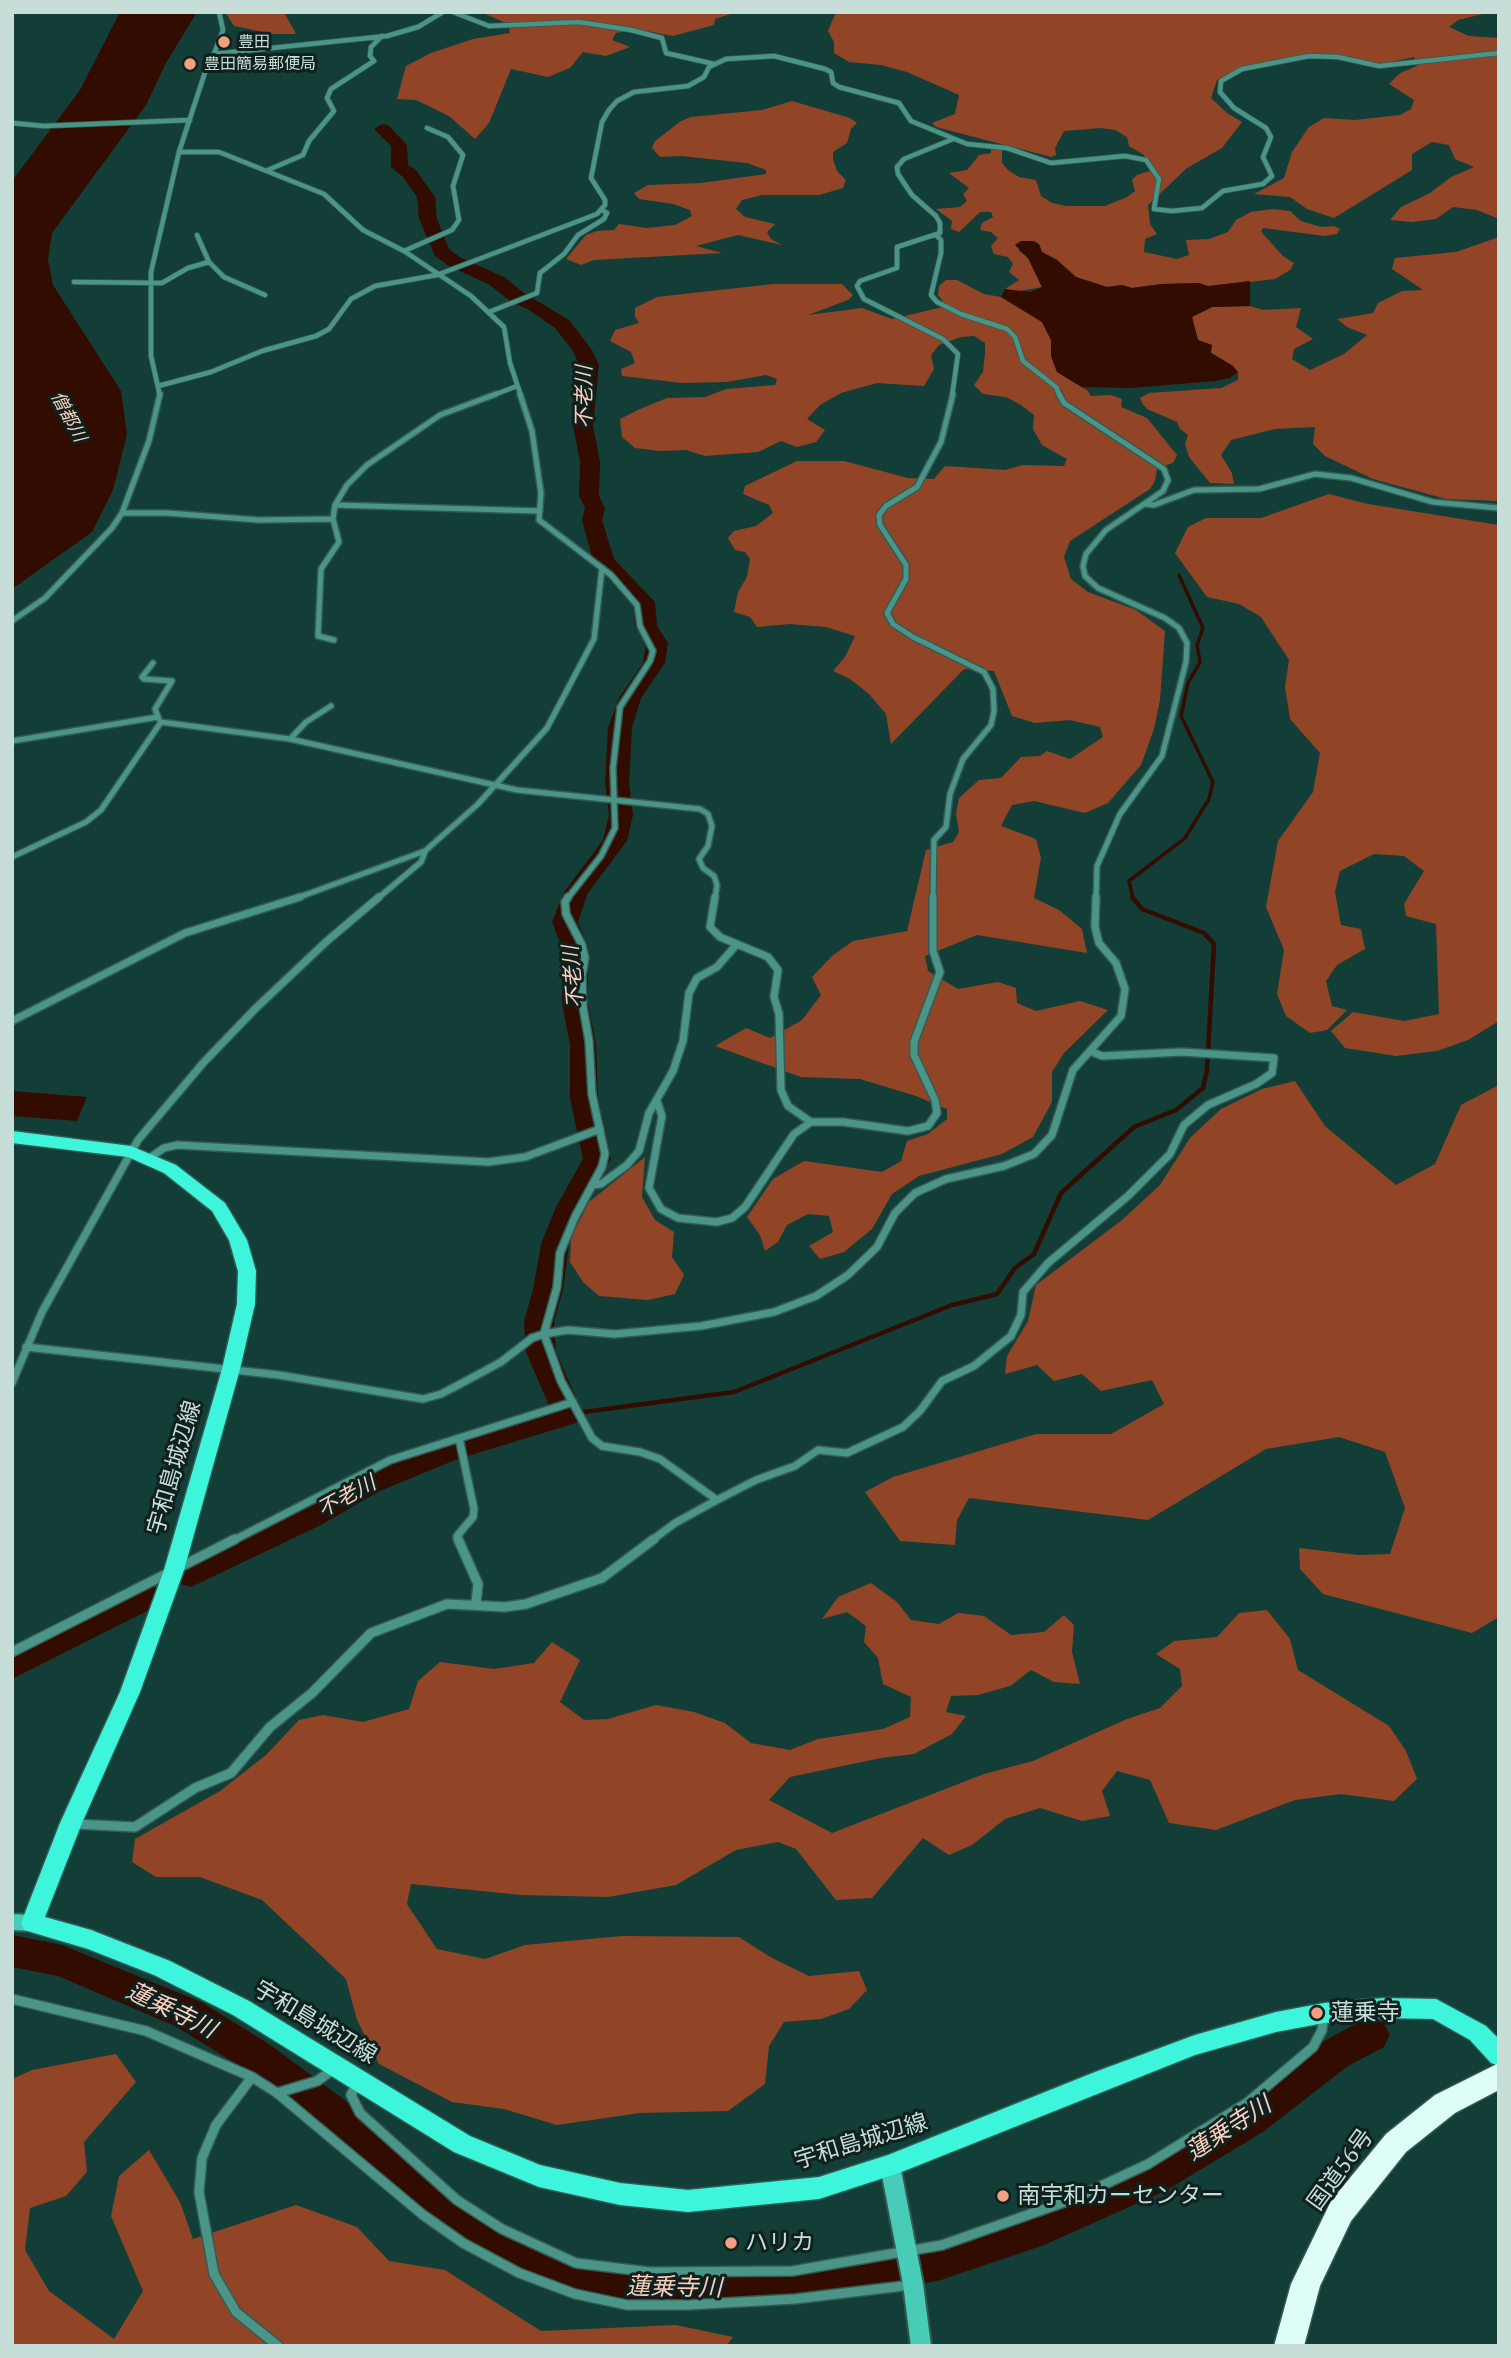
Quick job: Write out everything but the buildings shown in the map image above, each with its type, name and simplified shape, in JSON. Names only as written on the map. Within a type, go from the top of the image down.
[{"type":"highway","name":"国道56号","points":[[1289,2346],[1306,2284],[1342,2211],[1396,2143],[1445,2104],[1499,2076]]},
{"type":"main road","name":"宇和島城辺線","points":[[12,1137],[140,1155],[170,1169],[199,1189],[219,1208],[238,1241],[247,1271],[246,1304],[174,1570],[130,1692],[71,1824],[22,1922],[91,1940],[162,1968],[241,2008],[462,2144],[539,2176],[620,2194],[688,2201],[819,2188],[890,2165],[1103,2078],[1195,2045],[1276,2022],[1324,2013],[1384,2008],[1436,2009],[1478,2033],[1499,2056]]},
{"type":"street","points":[[12,621],[45,598],[73,571],[122,513],[149,440],[158,406],[158,386],[151,356],[150,284],[160,227],[179,152],[210,57],[214,54],[223,30],[219,12]]},
{"type":"street","points":[[214,54],[382,36],[418,27],[443,12]]},
{"type":"street","points":[[453,12],[489,26],[579,22],[621,28],[662,38],[666,52],[671,55],[714,64],[741,57],[775,57],[825,69],[831,72],[833,83],[839,87],[899,103],[911,121],[967,144],[1007,148],[1051,163],[1125,156],[1146,160],[1159,178],[1154,209],[1185,211],[1210,204],[1215,195],[1223,191],[1263,184],[1272,176],[1263,157],[1271,136],[1266,128],[1234,108],[1220,92],[1221,81],[1242,69],[1309,56],[1338,57],[1379,66],[1499,53]]},
{"type":"street","points":[[268,170],[303,155],[309,141],[334,111],[327,98],[331,89],[374,61],[370,56],[371,47],[382,36]]},
{"type":"street","points":[[158,386],[211,372],[262,351],[316,336],[329,330],[351,299],[375,286],[436,275],[583,220],[602,210],[605,200],[591,178],[602,122],[609,110],[617,101],[634,92],[688,86],[704,77],[714,64]]},
{"type":"street","points":[[12,123],[51,125],[190,120]]},
{"type":"street","points":[[404,251],[452,230],[459,220],[453,186],[463,155],[448,137],[427,128]]},
{"type":"street","points":[[12,741],[159,720],[290,739],[495,786],[616,802],[700,809],[708,814],[712,826],[708,846],[699,859],[718,885],[710,927],[720,937],[768,957],[778,970],[774,997],[779,1014],[781,1090],[788,1106],[811,1122],[843,1122],[908,1131],[928,1126],[937,1113],[935,1100],[914,1055],[914,1042],[940,972],[933,951],[934,840],[946,827],[950,794],[963,759],[991,725],[994,711],[993,689],[984,672],[893,625],[887,613],[906,579],[906,565],[880,525],[879,515],[886,506],[917,487],[940,442],[956,381],[958,354],[943,339],[864,299],[857,286],[860,281],[897,268],[900,264],[897,247],[940,233],[940,223],[936,216],[912,195],[898,174],[897,167],[904,159],[953,139]]},
{"type":"street","points":[[179,152],[219,152],[324,194],[363,230],[404,251],[471,296],[489,312],[504,327],[517,386],[532,431],[541,493],[539,520],[611,575],[636,605],[640,626],[653,651],[650,661],[620,707],[612,788],[616,802],[615,828],[601,856],[573,888],[565,902],[566,914],[582,944],[585,958],[582,976],[583,1007],[589,1041],[592,1094],[605,1154],[602,1167],[575,1217],[560,1253],[557,1287],[544,1334],[561,1381],[592,1438],[602,1446],[640,1452],[660,1459],[717,1500]]},
{"type":"street","points":[[489,312],[537,293],[540,273],[564,254],[578,235],[604,219],[607,213],[602,210]]},
{"type":"street","points":[[197,235],[209,262],[232,282],[265,295]]},
{"type":"street","points":[[26,1347],[230,1369],[423,1399],[441,1394],[464,1382],[501,1362],[532,1338],[544,1334],[568,1330],[615,1334],[701,1326],[774,1312],[816,1296],[848,1275],[877,1247],[895,1213],[915,1193],[946,1179],[1004,1166],[1034,1154],[1052,1135],[1073,1070],[1121,1016],[1125,989],[1116,962],[1099,943],[1095,927],[1097,866],[1120,814],[1162,756],[1186,662],[1187,643],[1179,628],[1165,618],[1098,588],[1085,576],[1083,566],[1086,554],[1106,530],[1163,491],[1168,480],[1164,469],[1064,402],[1055,387],[1023,361],[1015,337],[1007,329],[945,308],[931,295],[941,253],[941,240],[937,236]]},
{"type":"street","points":[[74,282],[150,284],[162,282],[188,268],[209,262]]},
{"type":"street","points":[[334,640],[318,636],[321,569],[339,542],[333,519],[335,505],[347,485],[368,465],[416,430],[452,409],[517,386]]},
{"type":"street","points":[[1146,504],[1154,505],[1194,490],[1259,489],[1315,474],[1351,478],[1433,502],[1499,508]]},
{"type":"street","points":[[335,505],[540,511]]},
{"type":"street","points":[[122,513],[166,513],[259,520],[333,519]]},
{"type":"street","points":[[12,1021],[185,933],[338,885],[425,851],[495,786],[547,728],[597,627],[602,568]]},
{"type":"street","points":[[153,663],[142,677],[144,679],[172,681],[155,709],[159,720]]},
{"type":"street","points":[[290,739],[306,722],[331,706]]},
{"type":"street","points":[[12,857],[86,822],[101,810],[159,720]]},
{"type":"street","points":[[12,1383],[42,1312],[140,1155],[138,1140],[204,1062],[256,1008],[327,941],[421,862],[425,851]]},
{"type":"street","points":[[592,1185],[601,1184],[627,1165],[639,1151],[649,1113],[673,1071],[683,1041],[689,993],[697,978],[717,967],[737,944]]},
{"type":"street","points":[[71,1824],[135,1827],[195,1788],[231,1773],[270,1727],[312,1693],[371,1633],[447,1604],[476,1603],[505,1607],[526,1604],[602,1578],[676,1523],[717,1500],[757,1480],[795,1466],[818,1450],[847,1453],[903,1427],[920,1411],[942,1381],[974,1366],[1011,1336],[1021,1315],[1023,1292],[1048,1263],[1128,1196],[1170,1154],[1184,1125],[1208,1105],[1256,1084],[1272,1073],[1274,1058],[1182,1052],[1102,1056],[1090,1051]]},
{"type":"street","points":[[657,1101],[662,1116],[649,1188],[661,1209],[678,1218],[717,1222],[732,1218],[745,1207],[794,1134],[811,1122]]},
{"type":"street","points":[[140,1155],[177,1145],[488,1161],[525,1157],[600,1129]]},
{"type":"street","points":[[12,1652],[390,1460],[573,1402]]},
{"type":"street","points":[[459,1438],[474,1508],[473,1517],[457,1536],[478,1584],[476,1603]]},
{"type":"street","points":[[12,1999],[146,2031],[253,2077],[277,2093],[463,2244],[519,2273],[575,2294],[627,2305],[688,2305],[795,2299],[913,2284]]},
{"type":"street","points":[[359,2080],[351,2095],[360,2113],[457,2200],[502,2229],[576,2263],[649,2272],[792,2271],[942,2245],[1073,2199],[1148,2164],[1248,2102],[1313,2048],[1322,2030],[1324,2013]]},
{"type":"street","points":[[277,2093],[317,2081],[337,2067]]},
{"type":"street","points":[[253,2077],[216,2124],[202,2158],[199,2192],[214,2274],[236,2312],[278,2346]]},
{"type":"street","points":[[890,2165],[913,2284],[920,2346]]},
{"type":"shaded area","points":[[225,12],[284,12],[296,34],[273,34],[234,26]]},
{"type":"shaded area","points":[[481,12],[737,12],[715,19],[714,25],[673,36],[636,29],[616,33],[612,40],[630,47],[606,56],[583,52],[570,68],[548,77],[511,69],[489,123],[475,139],[449,116],[416,100],[397,99],[406,66],[431,53],[473,39],[510,33],[508,24]]},
{"type":"shaded area","points":[[836,12],[1491,12],[1458,20],[1449,27],[1469,36],[1499,38],[1499,219],[1477,210],[1453,207],[1436,219],[1412,222],[1390,220],[1401,207],[1430,193],[1451,177],[1474,167],[1455,159],[1449,145],[1432,142],[1412,154],[1412,170],[1334,218],[1307,209],[1290,197],[1254,194],[1284,178],[1292,152],[1309,127],[1324,118],[1355,120],[1400,115],[1411,109],[1414,100],[1389,84],[1400,73],[1417,66],[1414,57],[1382,64],[1329,55],[1288,58],[1242,67],[1217,80],[1211,98],[1242,122],[1222,148],[1187,168],[1148,205],[1150,224],[1157,234],[1145,239],[1144,252],[1177,259],[1189,255],[1186,240],[1209,239],[1228,232],[1236,220],[1251,212],[1273,209],[1290,211],[1301,221],[1321,227],[1334,226],[1340,229],[1337,234],[1325,236],[1263,228],[1261,231],[1264,235],[1283,256],[1294,263],[1290,270],[1275,279],[1208,287],[1199,283],[1107,287],[1076,277],[1057,260],[1042,252],[1039,244],[1018,250],[1028,258],[1042,287],[1014,292],[1005,289],[1019,280],[1009,272],[1013,264],[1008,257],[994,254],[991,246],[998,238],[991,232],[980,230],[982,223],[993,217],[991,212],[980,212],[959,232],[951,229],[952,221],[936,209],[960,207],[967,201],[963,194],[969,188],[949,173],[967,170],[979,155],[991,153],[991,148],[1002,150],[1002,163],[1008,170],[1019,177],[1036,180],[1041,196],[1052,203],[1067,206],[1105,206],[1135,191],[1132,180],[1137,175],[1150,171],[1144,155],[1129,146],[1127,137],[1115,130],[1101,128],[1064,131],[1055,148],[1056,155],[1051,157],[936,127],[932,123],[955,114],[959,95],[907,72],[881,65],[849,62],[834,53],[834,42],[828,31]]},
{"type":"shaded area","points":[[792,101],[850,118],[857,123],[851,129],[847,143],[833,152],[837,171],[846,180],[843,188],[819,195],[762,195],[742,200],[736,209],[745,217],[775,224],[767,232],[771,239],[782,245],[738,235],[696,246],[722,253],[594,260],[581,265],[566,259],[586,235],[597,231],[614,230],[619,224],[647,228],[675,225],[692,216],[690,210],[673,204],[639,199],[634,193],[648,185],[701,183],[766,174],[766,170],[747,163],[681,156],[660,157],[652,148],[655,141],[681,121],[691,117],[762,110]]},
{"type":"shaded area","points":[[1499,237],[1499,501],[1446,499],[1373,479],[1325,456],[1313,444],[1315,427],[1275,429],[1231,440],[1221,455],[1232,473],[1234,484],[1210,483],[1189,457],[1185,444],[1188,435],[1180,429],[1177,422],[1147,409],[1142,403],[1140,398],[1149,393],[1221,388],[1238,380],[1238,372],[1233,366],[1210,352],[1212,345],[1198,340],[1192,317],[1212,307],[1250,306],[1263,310],[1301,308],[1296,327],[1313,339],[1294,349],[1292,359],[1310,370],[1344,354],[1367,335],[1347,327],[1337,319],[1373,313],[1378,303],[1402,291],[1423,290],[1392,269],[1395,258],[1456,252]]},
{"type":"shaded area","points":[[946,280],[957,280],[984,294],[1001,297],[1042,322],[1051,340],[1051,356],[1057,372],[1088,391],[1091,396],[1111,395],[1122,399],[1121,407],[1147,418],[1177,455],[1173,463],[1157,468],[1155,481],[1150,489],[1070,541],[1064,557],[1071,579],[1088,592],[1136,610],[1165,631],[1160,700],[1154,729],[1141,765],[1108,803],[1085,813],[1034,801],[1012,805],[1001,826],[1036,839],[1041,858],[1034,898],[1059,910],[1082,929],[1087,953],[977,935],[925,956],[928,971],[958,989],[998,982],[1016,988],[1017,1003],[1036,1011],[1080,1001],[1108,1010],[1064,1053],[1052,1072],[1052,1102],[1033,1137],[1002,1154],[919,1176],[892,1194],[872,1229],[844,1252],[820,1259],[809,1246],[833,1232],[829,1216],[808,1214],[787,1225],[778,1242],[765,1251],[760,1235],[747,1217],[773,1179],[804,1161],[882,1172],[901,1161],[907,1141],[928,1134],[947,1119],[947,1109],[916,1096],[860,1079],[801,1077],[715,1046],[746,1028],[770,1038],[802,1020],[821,995],[812,977],[832,956],[853,941],[907,931],[926,850],[953,842],[959,832],[956,814],[959,798],[979,780],[1001,778],[1021,757],[1040,756],[1047,751],[1070,759],[1103,737],[1100,727],[1070,720],[1035,723],[1012,716],[994,671],[964,669],[891,744],[886,714],[869,694],[850,679],[833,671],[845,657],[855,636],[826,627],[790,624],[757,627],[750,617],[734,612],[738,592],[747,577],[750,559],[745,552],[735,550],[728,538],[734,531],[756,526],[773,513],[769,505],[743,494],[745,486],[797,461],[844,461],[908,478],[934,479],[945,466],[1005,470],[1023,465],[1064,466],[1067,459],[1042,445],[1033,429],[1034,415],[1006,397],[983,394],[974,385],[983,372],[985,343],[974,336],[961,337],[939,345],[931,355],[934,369],[924,386],[877,383],[841,393],[820,405],[807,419],[825,430],[816,442],[797,447],[781,441],[758,452],[705,456],[686,450],[635,448],[622,437],[620,419],[640,409],[667,398],[705,397],[726,389],[775,385],[777,379],[766,375],[727,382],[682,383],[622,376],[621,369],[635,363],[631,352],[610,341],[615,330],[639,323],[635,317],[635,308],[657,297],[773,284],[842,284],[853,295],[848,300],[808,315],[862,308],[892,319],[947,306],[938,295],[939,286]]},
{"type":"shaded area","points":[[1329,494],[1368,504],[1499,525],[1499,1021],[1468,1040],[1437,1051],[1396,1056],[1345,1048],[1331,1031],[1353,1012],[1404,1021],[1439,1014],[1436,924],[1406,916],[1404,904],[1424,871],[1404,856],[1374,854],[1340,871],[1335,892],[1341,925],[1361,929],[1365,949],[1337,965],[1326,981],[1332,1006],[1347,1010],[1327,1030],[1310,1033],[1286,1016],[1277,994],[1284,950],[1266,907],[1278,841],[1313,792],[1320,753],[1290,719],[1285,687],[1289,660],[1261,617],[1239,604],[1207,597],[1175,553],[1188,527],[1206,518],[1261,518]]},
{"type":"shaded area","points":[[1295,1081],[1325,1126],[1396,1185],[1435,1164],[1461,1105],[1499,1085],[1499,1617],[1472,1633],[1323,1594],[1300,1569],[1299,1548],[1358,1555],[1390,1554],[1405,1508],[1385,1452],[1339,1437],[1266,1449],[1148,1520],[969,1498],[957,1520],[955,1545],[900,1541],[865,1492],[893,1477],[1036,1434],[1111,1434],[1164,1404],[1152,1380],[1101,1391],[1082,1374],[1054,1381],[1037,1365],[1005,1374],[1007,1356],[1028,1321],[1036,1285],[1122,1220],[1160,1185],[1190,1138],[1221,1109],[1262,1089]]},
{"type":"shaded area","points":[[645,1157],[642,1197],[655,1220],[674,1232],[672,1257],[684,1275],[675,1294],[648,1300],[599,1296],[583,1282],[570,1262],[571,1237],[589,1202]]},
{"type":"shaded area","points":[[871,1583],[897,1602],[911,1620],[939,1624],[958,1613],[984,1616],[1011,1635],[1044,1632],[1064,1615],[1074,1625],[1072,1652],[1080,1684],[1054,1682],[1031,1670],[1010,1686],[978,1695],[951,1696],[946,1712],[966,1716],[952,1734],[914,1754],[790,1777],[769,1800],[832,1833],[984,1774],[1033,1761],[1127,1719],[1160,1708],[1182,1686],[1180,1669],[1156,1654],[1174,1641],[1217,1637],[1239,1613],[1267,1610],[1290,1639],[1298,1670],[1389,1726],[1406,1751],[1417,1779],[1394,1801],[1341,1794],[1295,1800],[1216,1830],[1169,1823],[1150,1780],[1117,1771],[1102,1791],[1110,1816],[1082,1821],[1040,1808],[1005,1819],[972,1845],[949,1855],[923,1838],[872,1898],[836,1900],[796,1849],[778,1842],[736,1850],[676,1885],[608,1897],[522,1895],[411,1884],[407,1904],[437,1949],[485,1959],[525,1945],[622,1936],[739,1937],[772,1958],[809,1976],[859,1971],[867,1990],[849,2009],[821,2019],[784,2022],[769,2046],[765,2084],[728,2111],[640,2113],[557,2125],[504,2109],[452,2102],[379,2064],[357,2020],[346,1979],[262,1900],[200,1877],[156,1877],[132,1862],[135,1839],[220,1791],[266,1755],[299,1720],[323,1715],[363,1722],[409,1709],[418,1681],[440,1662],[494,1669],[534,1663],[552,1642],[580,1660],[560,1702],[584,1720],[608,1719],[656,1705],[694,1712],[725,1723],[751,1743],[790,1750],[818,1739],[883,1729],[910,1717],[911,1697],[883,1684],[878,1658],[864,1642],[866,1626],[847,1612],[822,1619],[838,1597]]},
{"type":"shaded area","points":[[116,2054],[136,2082],[84,2142],[87,2172],[66,2196],[30,2208],[25,2250],[49,2291],[114,2339],[143,2291],[111,2216],[119,2176],[149,2150],[180,2202],[193,2239],[296,2205],[357,2227],[389,2261],[445,2270],[541,2331],[676,2325],[733,2337],[726,2346],[12,2346],[12,2079],[32,2070]]},
{"type":"water","name":"僧都川","points":[[120,12],[197,12],[166,63],[146,105],[52,233],[48,260],[53,285],[121,391],[127,434],[113,490],[92,532],[12,589],[12,181],[80,90]]},
{"type":"water","points":[[1021,241],[1034,241],[1039,244],[1042,252],[1057,260],[1076,277],[1107,287],[1199,283],[1208,286],[1250,281],[1250,306],[1212,307],[1192,317],[1198,340],[1212,345],[1211,353],[1238,372],[1230,378],[1216,381],[1131,388],[1082,387],[1057,372],[1051,356],[1051,340],[1042,322],[1001,297],[1005,289],[1030,292],[1042,287],[1028,258],[1015,245]]},
{"type":"water","points":[[12,1091],[87,1097],[77,1121],[12,1116]]},
{"type":"waterway","name":"不老川","points":[[191,1575],[310,1517],[369,1483],[444,1452],[568,1414],[541,1352],[539,1321],[548,1290],[555,1244],[570,1207],[597,1159],[584,1098],[583,1045],[575,1003],[575,948],[565,922],[576,892],[615,841],[621,815],[617,783],[620,728],[630,698],[654,663],[657,643],[646,626],[644,602],[604,561],[592,520],[595,508],[589,496],[590,462],[583,426],[589,365],[582,350],[562,324],[517,297],[497,281],[455,262],[441,252],[428,219],[426,197],[409,173],[400,167],[399,145],[382,129]]},
{"type":"waterway","points":[[1133,898],[1129,881],[1185,838],[1209,799],[1213,782],[1181,716],[1188,683],[1200,662],[1197,645],[1203,628],[1179,575]]},
{"type":"waterway","points":[[568,1414],[734,1392],[952,1305],[997,1294],[1015,1268],[1034,1254],[1061,1193],[1134,1127],[1176,1110],[1203,1088],[1207,1070],[1214,944],[1204,933],[1142,909],[1133,898]]},
{"type":"waterway","name":"不老川","points":[[12,1666],[146,1597]]},
{"type":"waterway","name":"蓮乗寺川","points":[[12,1951],[62,1961],[188,2014],[256,2056],[329,2110],[467,2228],[514,2254],[581,2282],[635,2290],[738,2289],[850,2279],[941,2261],[1044,2227],[1151,2178],[1250,2120],[1335,2054],[1371,2035]]},
{"type":"place","name":"豊田","points":[[224,42]]},
{"type":"place","name":"豊田簡易郵便局","points":[[190,64]]},
{"type":"place","name":"蓮乗寺","points":[[1317,2013]]},
{"type":"place","name":"南宇和カーセンター","points":[[1003,2196]]},
{"type":"place","name":"ハリカ","points":[[731,2243]]}]
